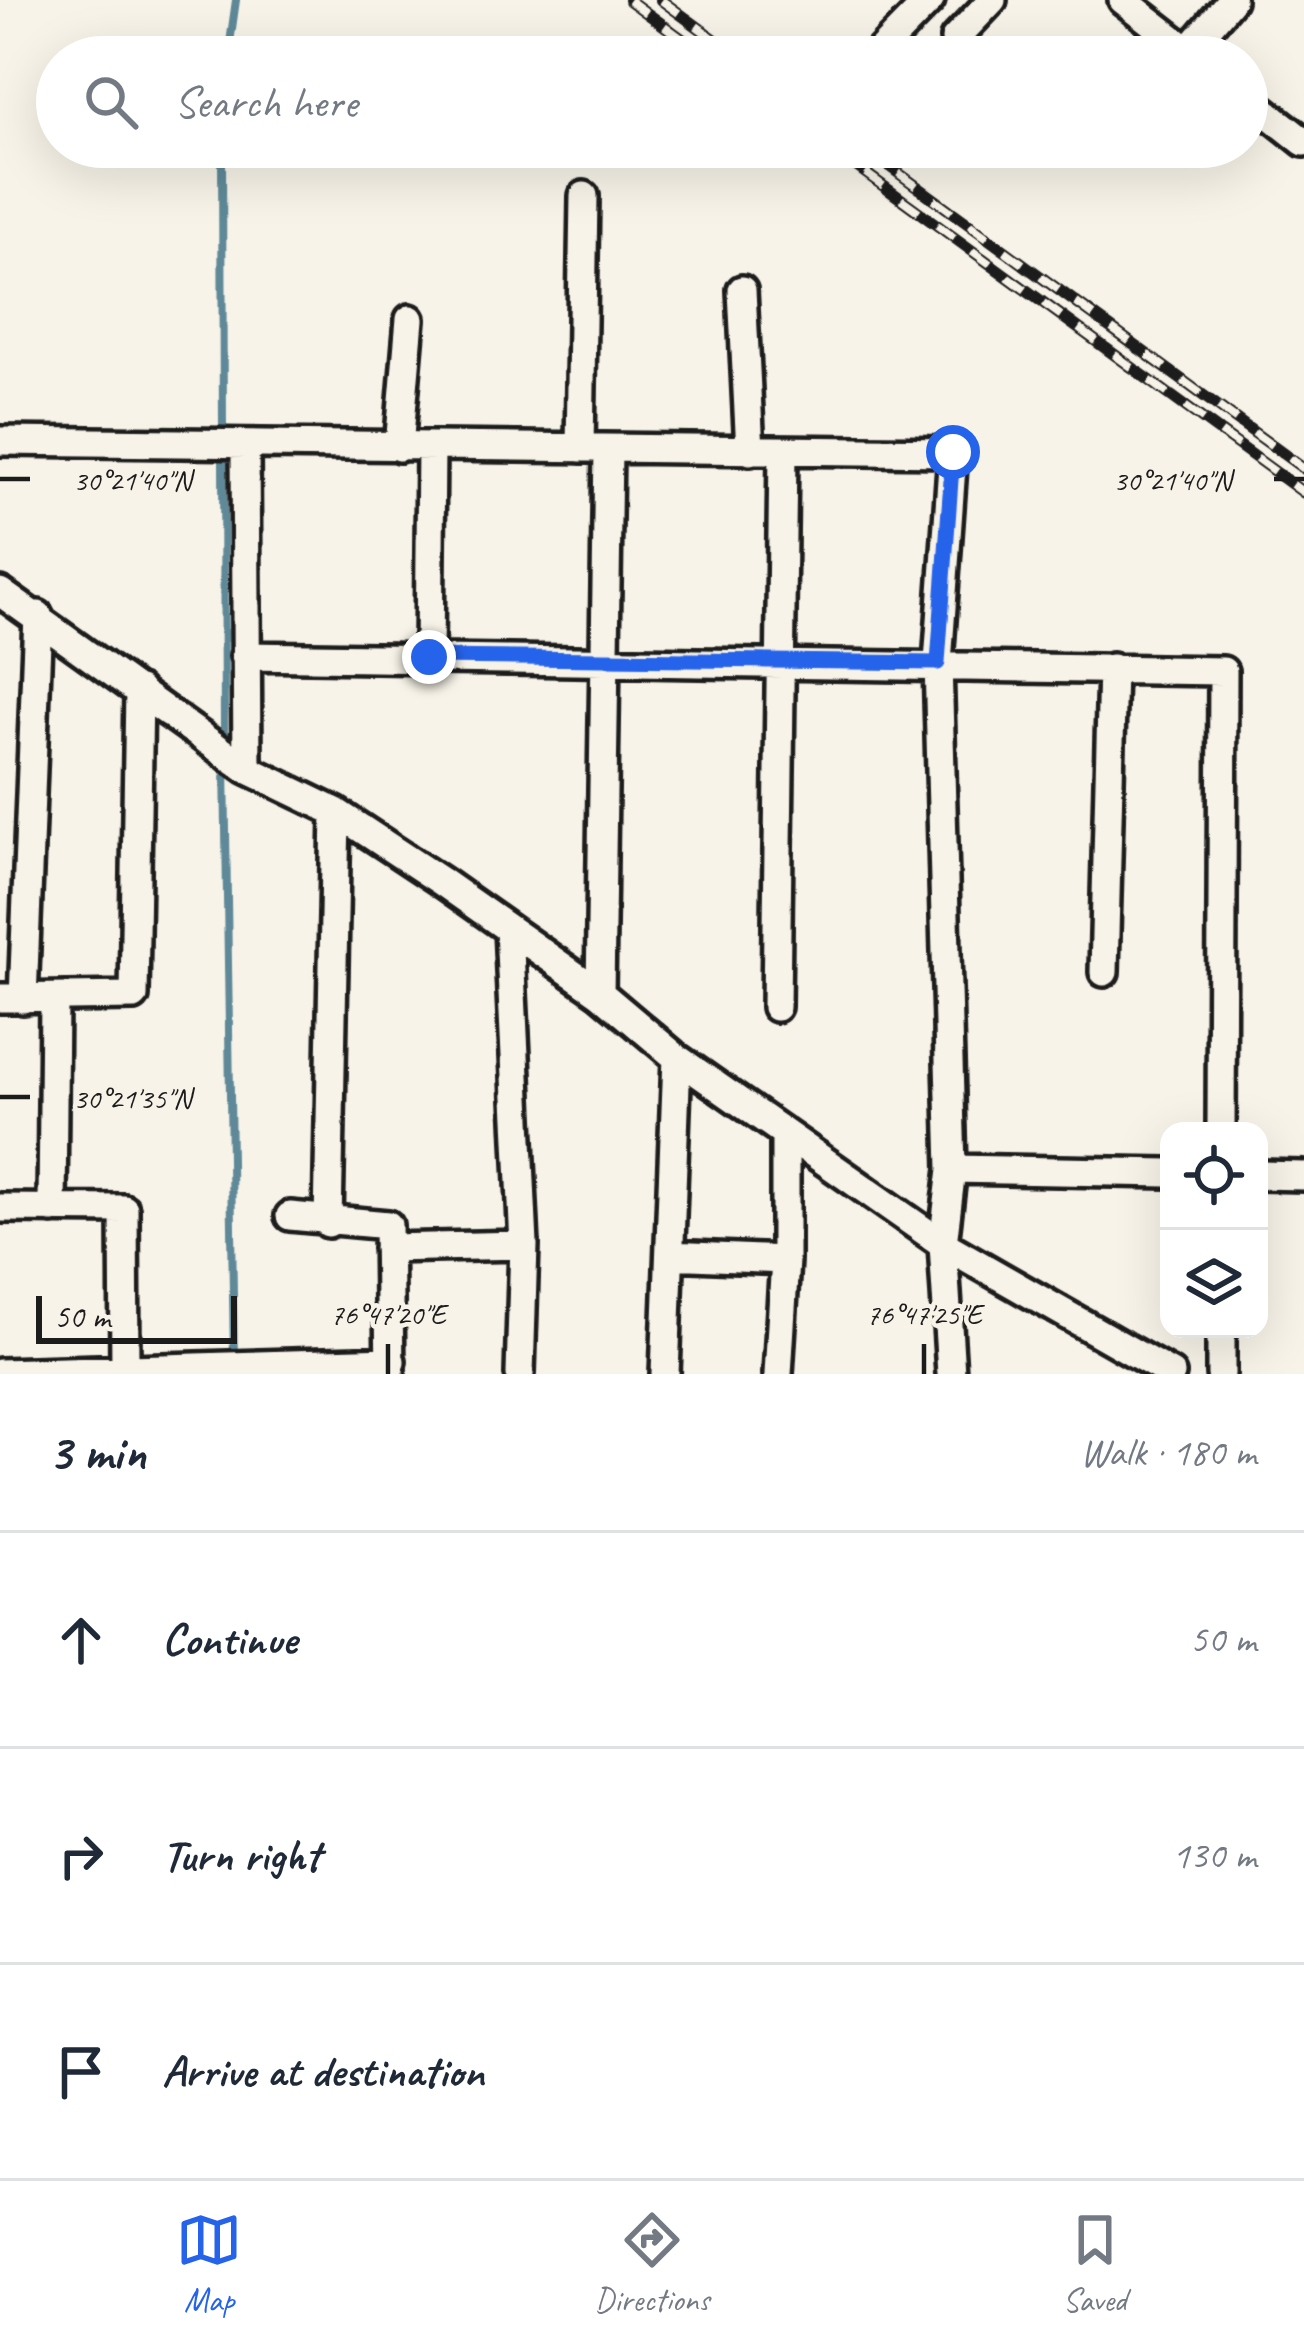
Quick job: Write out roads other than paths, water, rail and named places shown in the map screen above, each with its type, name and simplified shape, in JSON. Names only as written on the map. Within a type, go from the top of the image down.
[{"type":"street","points":[[895,36],[930,0]]},
{"type":"street","points":[[959,36],[992,0]]},
{"type":"street","points":[[1124,0],[1169,36]]},
{"type":"street","points":[[1205,36],[1231,0]]},
{"type":"street","points":[[1268,114],[1304,142]]},
{"type":"street","points":[[584,196],[605,660],[600,993]]},
{"type":"street","points":[[742,290],[750,451]]},
{"type":"street","points":[[400,447],[410,320]]},
{"type":"street","points":[[0,441],[953,452],[938,663],[952,1169],[944,1244],[951,1374]]},
{"type":"street","points":[[243,445],[247,769]]},
{"type":"street","points":[[429,657],[431,447]]},
{"type":"street","points":[[776,1007],[783,452]]},
{"type":"street","points":[[0,592],[247,769],[336,812],[509,929],[600,993],[677,1058],[944,1244],[1164,1372]]},
{"type":"street","points":[[38,615],[11,998],[134,996],[139,690]]},
{"type":"street","points":[[245,656],[1222,670],[1221,1122]]},
{"type":"street","points":[[1104,972],[1112,668]]},
{"type":"street","points":[[328,1223],[336,812]]},
{"type":"street","points":[[509,929],[524,1244],[520,1374]]},
{"type":"street","points":[[52,1209],[54,999]]},
{"type":"street","points":[[665,1374],[677,1058]]},
{"type":"street","points":[[778,1374],[785,1260],[785,1134]]},
{"type":"street","points":[[952,1169],[1160,1173]]},
{"type":"street","points":[[1268,1175],[1304,1176]]},
{"type":"street","points":[[0,1208],[124,1209],[125,1370]]},
{"type":"street","points":[[0,1373],[390,1367],[388,1225],[290,1216]]},
{"type":"street","points":[[388,1248],[524,1244]]},
{"type":"street","points":[[670,1255],[785,1260]]},
{"type":"street","points":[[1221,1338],[1221,1374]]},
{"type":"street","points":[[1113,1374],[1118,1342]]},
{"type":"waterway","points":[[231,36],[236,0]]},
{"type":"waterway","points":[[222,168],[223,437]]},
{"type":"waterway","points":[[223,452],[224,743]]},
{"type":"waterway","points":[[225,764],[234,1361]]},
{"type":"railway","points":[[629,0],[678,36]]},
{"type":"railway","points":[[661,0],[710,36]]},
{"type":"railway","points":[[859,168],[1304,493]]},
{"type":"railway","points":[[892,168],[1304,469]]}]
